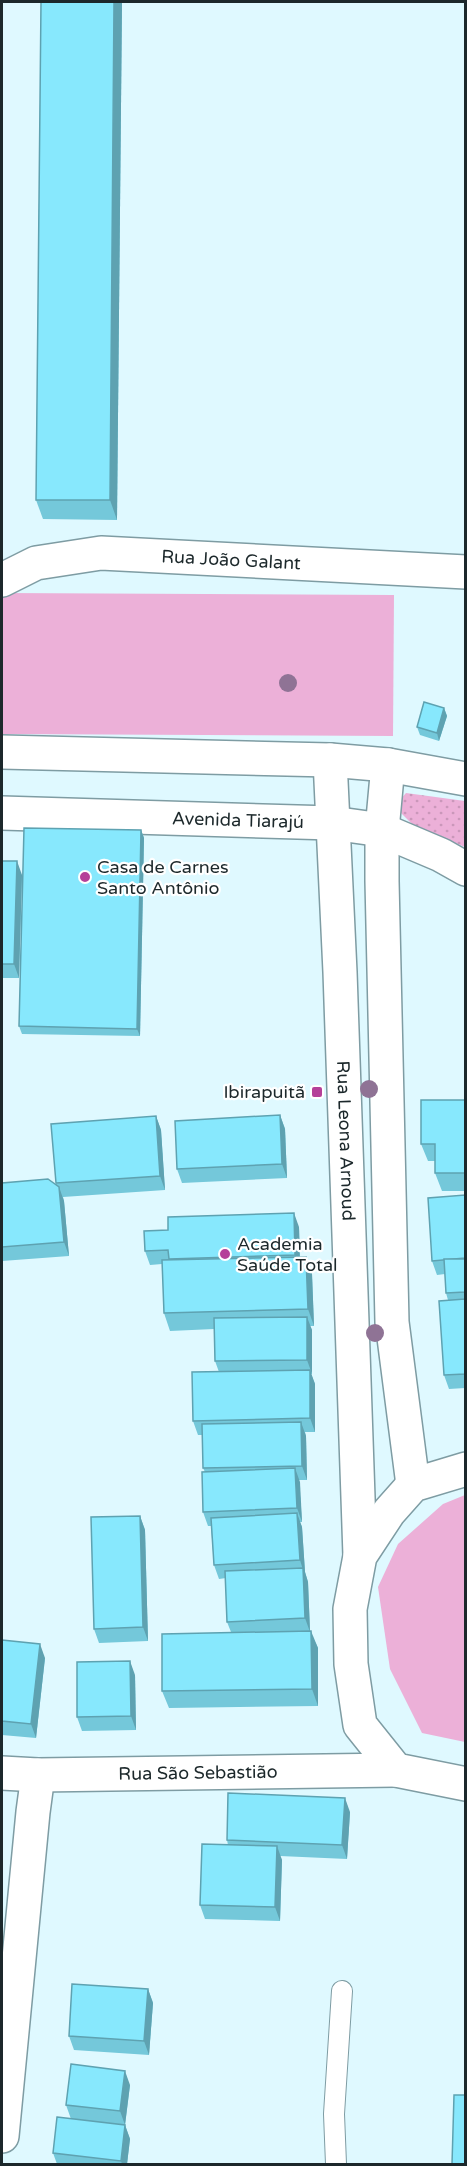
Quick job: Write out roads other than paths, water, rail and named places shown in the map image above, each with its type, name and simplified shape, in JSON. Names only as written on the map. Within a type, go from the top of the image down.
[{"type":"street","name":"Rua João Galant","points":[[2,580],[36,563],[101,553],[465,572]]},
{"type":"street","points":[[2,752],[330,760],[388,765],[465,779]]},
{"type":"street","name":"Rua Leona Arnoud","points":[[330,760],[341,982],[360,1556]]},
{"type":"street","points":[[388,765],[382,830],[392,1322],[413,1485]]},
{"type":"street","name":"Avenida Tiarajú","points":[[2,813],[332,822],[382,830],[441,855],[465,869]]},
{"type":"street","points":[[396,1770],[360,1725],[351,1665],[350,1609],[360,1556],[389,1512],[413,1485],[465,1469]]},
{"type":"street","name":"Rua São Sebastião","points":[[2,1773],[39,1775],[396,1770],[465,1784]]},
{"type":"street","points":[[2,2136],[33,1812],[39,1775]]},
{"type":"lane","points":[[336,2164],[334,2114],[342,1991]]},
{"type":"place","name":"Casa de Carnes Santo Antônio","points":[[85,877]]},
{"type":"place","name":"Ibirapuitã","points":[[317,1092]]},
{"type":"place","name":"Academia Saúde Total","points":[[225,1254]]}]
